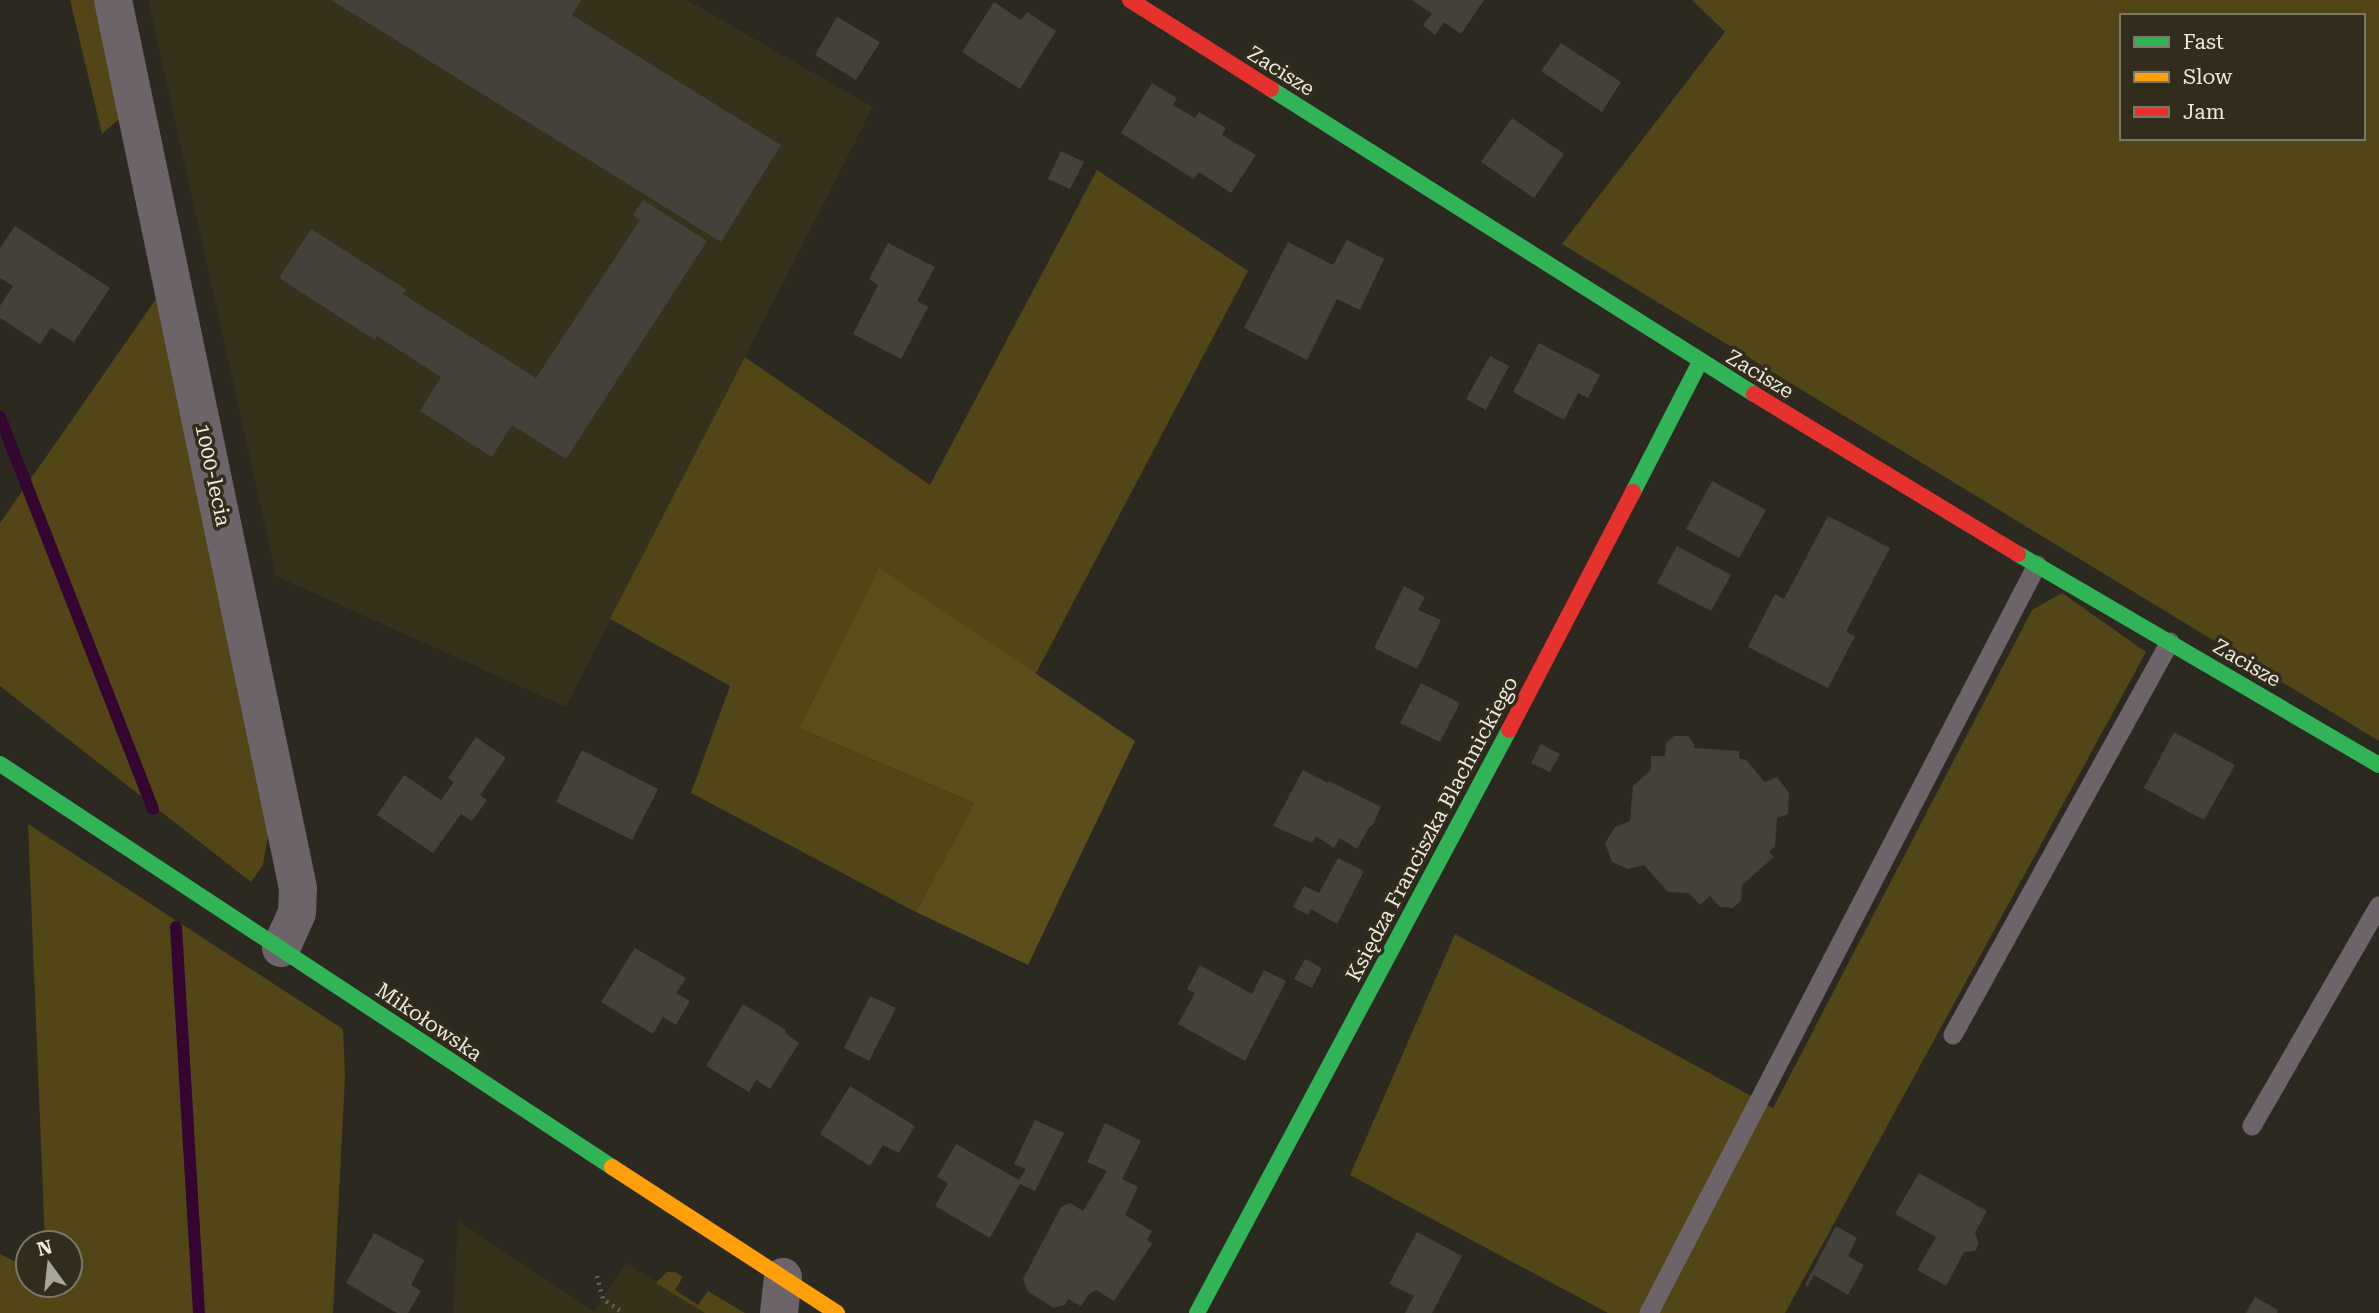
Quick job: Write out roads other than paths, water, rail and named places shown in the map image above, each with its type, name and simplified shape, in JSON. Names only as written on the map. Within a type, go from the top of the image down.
[{"type":"street","name":"1000-lecia","points":[[113,0],[298,888],[297,913],[281,948]]},
{"type":"street","name":"Zacisze","points":[[1140,3],[1700,362],[2037,565],[2379,765]]},
{"type":"street","name":"Księdza Franciszka Blachnickiego","points":[[1197,1313],[1470,804],[1700,362]]},
{"type":"street","name":"Mikołowska","points":[[0,764],[413,1037],[781,1295],[837,1313]]},
{"type":"lane","points":[[1649,1313],[2037,565]]},
{"type":"lane","points":[[1953,1035],[2170,642]]},
{"type":"lane","points":[[2252,1126],[2379,906]]},
{"type":"waterway","points":[[0,417],[153,809]]},
{"type":"waterway","points":[[176,927],[199,1313]]}]
